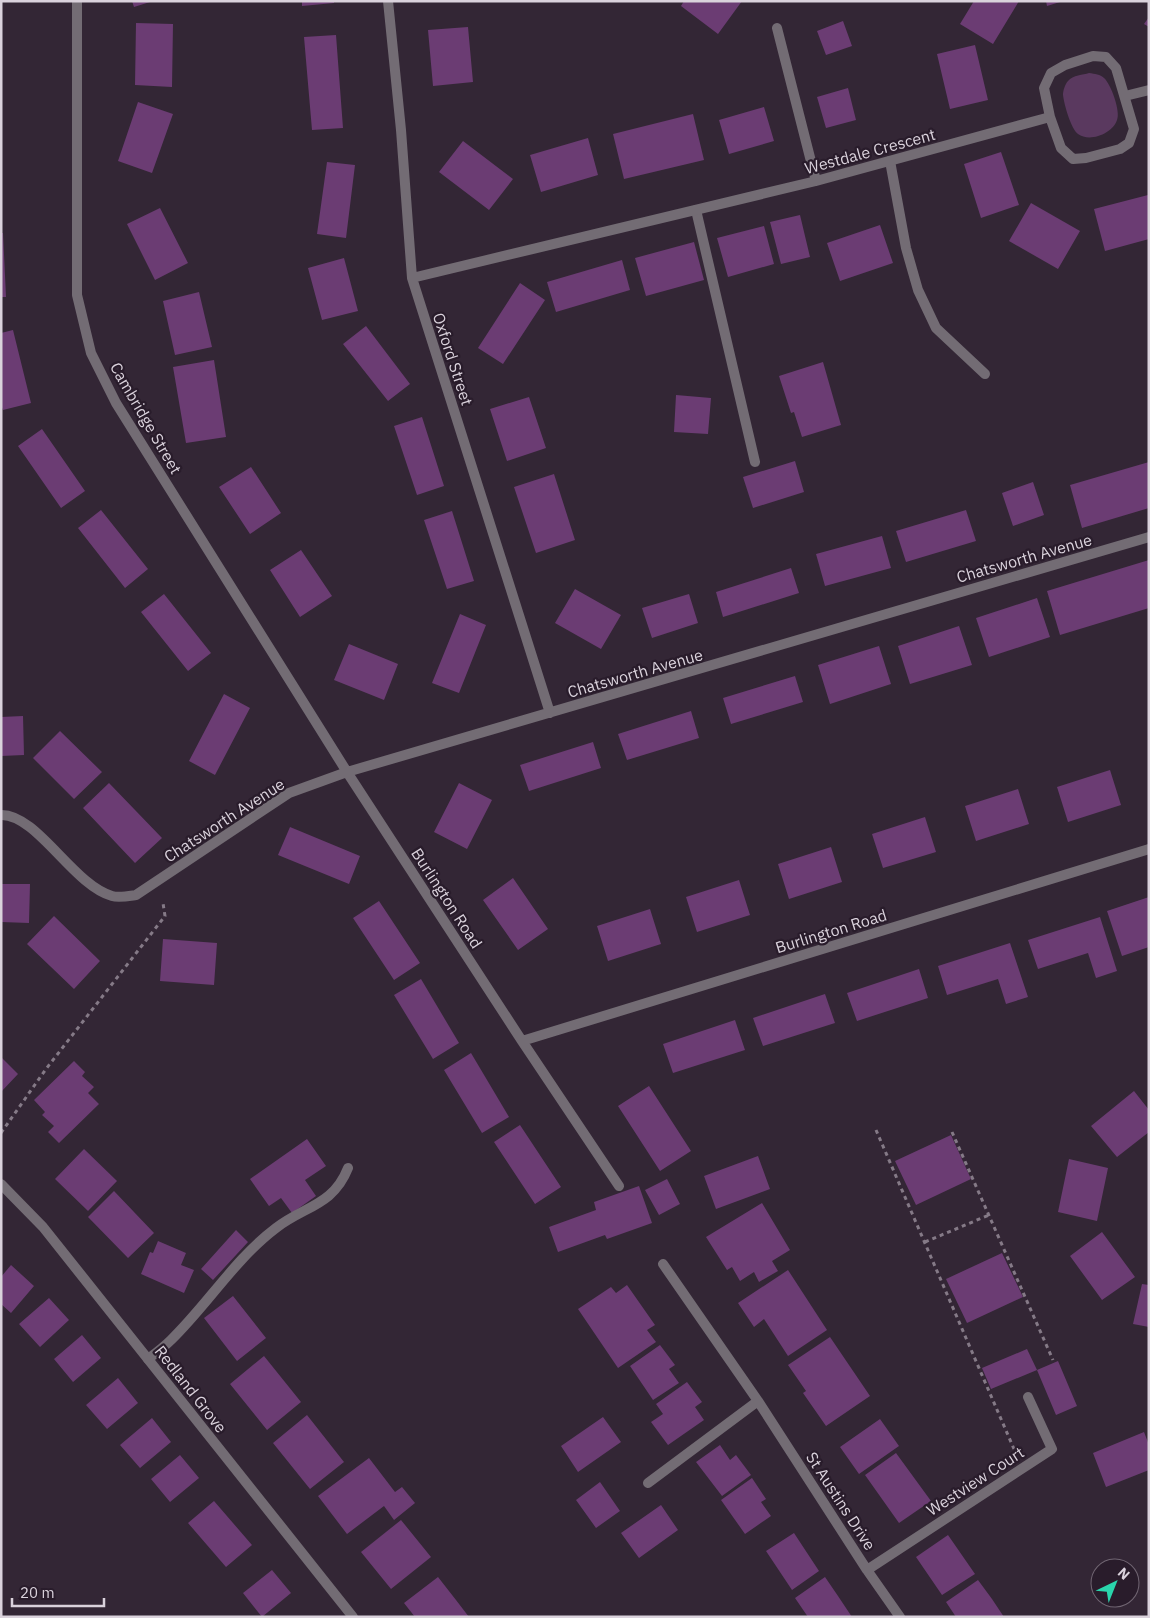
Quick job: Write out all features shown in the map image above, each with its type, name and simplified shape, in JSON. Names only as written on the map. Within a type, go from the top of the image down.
[{"type":"street","name":"Cambridge Street","points":[[77,1],[77,295],[92,353],[116,403],[347,772]]},
{"type":"street","name":"Oxford Street","points":[[388,1],[401,130],[412,278],[550,713]]},
{"type":"street","points":[[777,28],[816,181]]},
{"type":"street","points":[[1093,56],[1106,57],[1116,68],[1134,129],[1129,143],[1120,148],[1086,158],[1073,159],[1062,148],[1050,117],[1044,88],[1051,73],[1065,65],[1093,56]]},
{"type":"street","points":[[1125,96],[1149,90]]},
{"type":"street","name":"Westdale Crescent","points":[[412,278],[816,181],[1050,117]]},
{"type":"street","points":[[890,161],[906,248],[922,298],[936,328],[985,374]]},
{"type":"street","points":[[696,210],[756,462]]},
{"type":"street","name":"Chatsworth Avenue","points":[[152,885],[289,793],[347,772],[1149,537]]},
{"type":"street","name":"Burlington Road","points":[[347,772],[619,1186]]},
{"type":"street","points":[[1,814],[9,814],[29,825],[92,887],[114,896],[136,895],[152,885]]},
{"type":"street","name":"Burlington Road","points":[[522,1041],[1149,849]]},
{"type":"street","points":[[148,1359],[171,1340],[254,1245],[278,1226],[327,1198],[345,1176],[348,1168]]},
{"type":"street","name":"Redland Grove","points":[[1,1184],[44,1228],[353,1617]]},
{"type":"street","name":"St Austins Drive","points":[[663,1264],[758,1401],[867,1570],[900,1617]]},
{"type":"street","name":"Westview Court","points":[[867,1570],[1052,1449],[1028,1397]]},
{"type":"street","points":[[648,1483],[758,1401]]},
{"type":"path","points":[[1,1133],[46,1068],[165,916],[163,903],[152,885]]},
{"type":"path","points":[[876,1130],[1015,1454]]},
{"type":"path","points":[[952,1132],[1053,1360]]},
{"type":"path","points":[[925,1242],[989,1215]]},
{"type":"shaded area","points":[[1089,73],[1097,74],[1107,81],[1115,98],[1118,116],[1115,125],[1106,133],[1095,137],[1083,137],[1075,131],[1070,122],[1063,95],[1065,86],[1070,79]]},
{"type":"building","points":[[132,1],[150,1],[150,2],[134,7]]},
{"type":"building","points":[[302,1],[334,1],[334,3],[302,6]]},
{"type":"building","points":[[684,1],[742,1],[718,34],[681,6]]},
{"type":"building","points":[[974,1],[1019,1],[993,44],[960,24]]},
{"type":"building","points":[[1046,1],[1060,1],[1060,2],[1047,6]]},
{"type":"building","points":[[1149,17],[1149,27],[1144,24]]},
{"type":"building","points":[[843,21],[852,46],[826,55],[817,31]]},
{"type":"building","points":[[136,23],[173,24],[172,87],[135,85]]},
{"type":"building","points":[[468,27],[473,82],[433,86],[428,30]]},
{"type":"building","points":[[336,35],[343,128],[312,130],[304,37]]},
{"type":"building","points":[[975,45],[988,100],[950,109],[937,54]]},
{"type":"building","points":[[848,88],[856,120],[826,128],[817,97]]},
{"type":"building","points":[[138,102],[173,114],[152,173],[118,161]]},
{"type":"building","points":[[764,107],[774,141],[729,154],[719,120]]},
{"type":"building","points":[[693,114],[704,160],[624,179],[613,134]]},
{"type":"building","points":[[588,138],[598,175],[541,192],[530,155]]},
{"type":"building","points":[[463,141],[513,179],[489,210],[439,172]]},
{"type":"building","points":[[1001,152],[1019,205],[981,218],[964,164]]},
{"type":"building","points":[[327,162],[355,165],[346,238],[317,234]]},
{"type":"building","points":[[1148,195],[1149,239],[1105,251],[1094,209]]},
{"type":"building","points":[[1031,203],[1080,231],[1058,269],[1009,241]]},
{"type":"building","points":[[160,208],[188,263],[155,280],[127,224]]},
{"type":"building","points":[[800,215],[810,257],[781,264],[770,222]]},
{"type":"building","points":[[880,225],[893,263],[840,281],[827,243]]},
{"type":"building","points":[[764,226],[774,264],[728,277],[717,238]]},
{"type":"building","points":[[1,233],[3,233],[6,297],[1,297]]},
{"type":"building","points":[[694,242],[704,280],[646,296],[635,258]]},
{"type":"building","points":[[344,258],[358,311],[322,320],[308,268]]},
{"type":"building","points":[[622,260],[630,290],[556,312],[547,282]]},
{"type":"building","points":[[520,283],[545,300],[503,364],[478,348]]},
{"type":"building","points":[[199,292],[212,347],[175,355],[163,301]]},
{"type":"building","points":[[366,326],[410,384],[388,401],[343,344]]},
{"type":"building","points":[[13,330],[31,403],[3,410],[1,405],[1,333]]},
{"type":"building","points":[[214,360],[226,437],[186,443],[173,367]]},
{"type":"building","points":[[823,362],[841,425],[802,437],[794,412],[791,413],[779,376]]},
{"type":"building","points":[[676,395],[711,398],[708,434],[674,432]]},
{"type":"building","points":[[529,397],[546,448],[507,461],[490,409]]},
{"type":"building","points":[[422,417],[444,486],[417,495],[394,426]]},
{"type":"building","points":[[42,429],[85,491],[61,508],[18,446]]},
{"type":"building","points":[[795,461],[804,492],[753,508],[743,477]]},
{"type":"building","points":[[1149,462],[1149,508],[1082,528],[1070,485]]},
{"type":"building","points":[[251,467],[281,513],[250,534],[219,487]]},
{"type":"building","points":[[554,474],[575,540],[536,553],[514,487]]},
{"type":"building","points":[[1033,482],[1044,515],[1013,526],[1002,493]]},
{"type":"building","points":[[101,510],[148,569],[125,588],[78,528]]},
{"type":"building","points":[[966,510],[976,541],[906,562],[896,531]]},
{"type":"building","points":[[452,511],[474,581],[447,589],[424,520]]},
{"type":"building","points":[[882,536],[891,568],[825,586],[816,554]]},
{"type":"building","points":[[301,550],[332,596],[300,617],[270,570]]},
{"type":"building","points":[[1149,560],[1149,608],[1060,635],[1047,591]]},
{"type":"building","points":[[791,568],[799,593],[723,617],[716,592]]},
{"type":"building","points":[[575,589],[621,615],[601,649],[555,623]]},
{"type":"building","points":[[164,594],[211,653],[188,671],[141,612]]},
{"type":"building","points":[[689,594],[698,623],[652,638],[642,608]]},
{"type":"building","points":[[1037,598],[1050,637],[989,657],[976,618]]},
{"type":"building","points":[[460,614],[486,625],[459,693],[432,683]]},
{"type":"building","points":[[959,626],[972,665],[910,684],[898,646]]},
{"type":"building","points":[[349,644],[398,664],[384,700],[334,680]]},
{"type":"building","points":[[879,646],[891,684],[830,704],[818,665]]},
{"type":"building","points":[[795,676],[803,702],[731,724],[723,698]]},
{"type":"building","points":[[224,694],[250,708],[215,775],[189,761]]},
{"type":"building","points":[[691,711],[699,738],[627,760],[618,734]]},
{"type":"building","points":[[23,716],[24,755],[1,756],[1,717]]},
{"type":"building","points":[[60,731],[102,772],[74,799],[33,758]]},
{"type":"building","points":[[593,742],[601,768],[529,791],[520,765]]},
{"type":"building","points":[[1110,770],[1121,805],[1068,822],[1057,787]]},
{"type":"building","points":[[109,783],[162,838],[135,863],[83,808]]},
{"type":"building","points":[[459,783],[492,800],[467,849],[434,832]]},
{"type":"building","points":[[1018,789],[1029,824],[976,841],[965,806]]},
{"type":"building","points":[[925,817],[936,852],[883,868],[872,834]]},
{"type":"building","points":[[290,827],[360,856],[349,884],[278,855]]},
{"type":"building","points":[[831,847],[842,882],[789,899],[778,864]]},
{"type":"building","points":[[513,878],[548,929],[518,950],[483,900]]},
{"type":"building","points":[[739,880],[750,915],[697,932],[686,897]]},
{"type":"building","points":[[1,884],[30,884],[29,923],[1,922]]},
{"type":"building","points":[[1149,897],[1149,947],[1122,956],[1107,911]]},
{"type":"building","points":[[379,901],[420,963],[394,980],[353,918]]},
{"type":"building","points":[[650,909],[661,944],[608,961],[597,926]]},
{"type":"building","points":[[54,916],[100,961],[74,989],[27,944]]},
{"type":"building","points":[[1100,917],[1117,971],[1096,978],[1088,953],[1038,969],[1028,940]]},
{"type":"building","points":[[163,939],[217,943],[214,985],[160,981]]},
{"type":"building","points":[[1010,943],[1028,997],[1006,1004],[998,979],[947,995],[938,966]]},
{"type":"building","points":[[919,969],[928,998],[857,1021],[847,993]]},
{"type":"building","points":[[421,979],[459,1043],[433,1059],[394,995]]},
{"type":"building","points":[[825,994],[835,1023],[763,1046],[753,1018]]},
{"type":"building","points":[[735,1020],[745,1050],[673,1073],[663,1044]]},
{"type":"building","points":[[471,1053],[509,1117],[482,1133],[444,1070]]},
{"type":"building","points":[[1,1057],[18,1074],[1,1092]]},
{"type":"building","points":[[74,1061],[85,1072],[82,1076],[94,1087],[88,1093],[99,1104],[59,1143],[48,1132],[54,1126],[42,1115],[45,1112],[34,1100]]},
{"type":"building","points":[[649,1086],[691,1151],[660,1171],[618,1106]]},
{"type":"building","points":[[1134,1091],[1149,1110],[1149,1132],[1117,1157],[1091,1126]]},
{"type":"building","points":[[520,1125],[561,1187],[535,1204],[494,1142]]},
{"type":"building","points":[[951,1135],[971,1179],[916,1205],[895,1161]]},
{"type":"building","points":[[307,1139],[326,1166],[305,1180],[316,1196],[292,1213],[281,1198],[269,1206],[250,1179]]},
{"type":"building","points":[[84,1149],[117,1181],[88,1211],[55,1179]]},
{"type":"building","points":[[758,1156],[770,1189],[716,1209],[704,1176]]},
{"type":"building","points":[[1069,1159],[1108,1168],[1097,1221],[1058,1212]]},
{"type":"building","points":[[667,1179],[680,1204],[659,1215],[645,1190]]},
{"type":"building","points":[[639,1186],[652,1223],[607,1239],[605,1235],[558,1252],[549,1227],[596,1210],[594,1202]]},
{"type":"building","points":[[114,1191],[154,1233],[128,1258],[88,1217]]},
{"type":"building","points":[[762,1203],[790,1250],[772,1261],[778,1271],[759,1282],[754,1272],[740,1281],[732,1267],[727,1270],[706,1237]]},
{"type":"building","points":[[236,1230],[248,1242],[213,1280],[201,1269]]},
{"type":"building","points":[[1102,1232],[1135,1277],[1102,1300],[1070,1256]]},
{"type":"building","points":[[158,1241],[186,1253],[181,1265],[194,1270],[184,1293],[141,1274],[150,1252],[153,1253]]},
{"type":"building","points":[[1002,1253],[1023,1297],[967,1323],[946,1279]]},
{"type":"building","points":[[11,1265],[34,1286],[11,1313],[1,1304],[1,1277]]},
{"type":"building","points":[[788,1270],[827,1330],[788,1356],[764,1319],[754,1327],[738,1303]]},
{"type":"building","points":[[1142,1284],[1149,1285],[1149,1327],[1133,1324]]},
{"type":"building","points":[[627,1285],[655,1325],[647,1330],[656,1342],[618,1368],[578,1309],[611,1287],[616,1293]]},
{"type":"building","points":[[233,1296],[266,1338],[237,1361],[204,1318]]},
{"type":"building","points":[[49,1298],[69,1320],[40,1347],[19,1324]]},
{"type":"building","points":[[82,1335],[101,1358],[73,1382],[54,1359]]},
{"type":"building","points":[[830,1337],[870,1396],[826,1426],[803,1393],[806,1391],[788,1365]]},
{"type":"building","points":[[660,1345],[675,1365],[669,1369],[679,1383],[653,1400],[630,1366]]},
{"type":"building","points":[[1027,1349],[1037,1370],[991,1389],[982,1368]]},
{"type":"building","points":[[264,1356],[301,1402],[267,1430],[230,1384]]},
{"type":"building","points":[[1058,1361],[1077,1406],[1056,1415],[1037,1370]]},
{"type":"building","points":[[118,1378],[138,1403],[107,1429],[86,1405]]},
{"type":"building","points":[[687,1382],[702,1402],[695,1407],[704,1420],[668,1445],[651,1422],[663,1414],[656,1404]]},
{"type":"building","points":[[307,1415],[344,1462],[310,1489],[273,1443]]},
{"type":"building","points":[[603,1417],[621,1442],[578,1472],[561,1446]]},
{"type":"building","points":[[152,1418],[171,1442],[140,1468],[120,1445]]},
{"type":"building","points":[[880,1419],[899,1446],[859,1474],[840,1447]]},
{"type":"building","points":[[1144,1432],[1149,1445],[1149,1470],[1106,1487],[1093,1453]]},
{"type":"building","points":[[720,1445],[730,1460],[736,1455],[751,1475],[722,1496],[696,1462]]},
{"type":"building","points":[[896,1453],[931,1501],[899,1523],[865,1475]]},
{"type":"building","points":[[180,1455],[199,1478],[170,1502],[151,1479]]},
{"type":"building","points":[[369,1458],[395,1492],[402,1487],[415,1503],[394,1520],[384,1506],[347,1534],[318,1496]]},
{"type":"building","points":[[752,1478],[766,1499],[761,1502],[771,1516],[745,1534],[721,1500]]},
{"type":"building","points":[[600,1482],[620,1511],[596,1528],[576,1500]]},
{"type":"building","points":[[214,1501],[252,1545],[226,1567],[188,1523]]},
{"type":"building","points":[[661,1505],[678,1530],[639,1558],[621,1533]]},
{"type":"building","points":[[401,1520],[431,1557],[391,1589],[361,1552]]},
{"type":"building","points":[[794,1533],[819,1571],[792,1590],[766,1551]]},
{"type":"building","points":[[948,1535],[975,1574],[942,1595],[916,1557]]},
{"type":"building","points":[[272,1570],[291,1593],[262,1617],[243,1593]]},
{"type":"building","points":[[438,1577],[469,1617],[415,1617],[404,1603]]},
{"type":"building","points":[[825,1577],[852,1617],[808,1617],[795,1598]]},
{"type":"building","points":[[978,1580],[1004,1617],[956,1617],[946,1602]]}]
